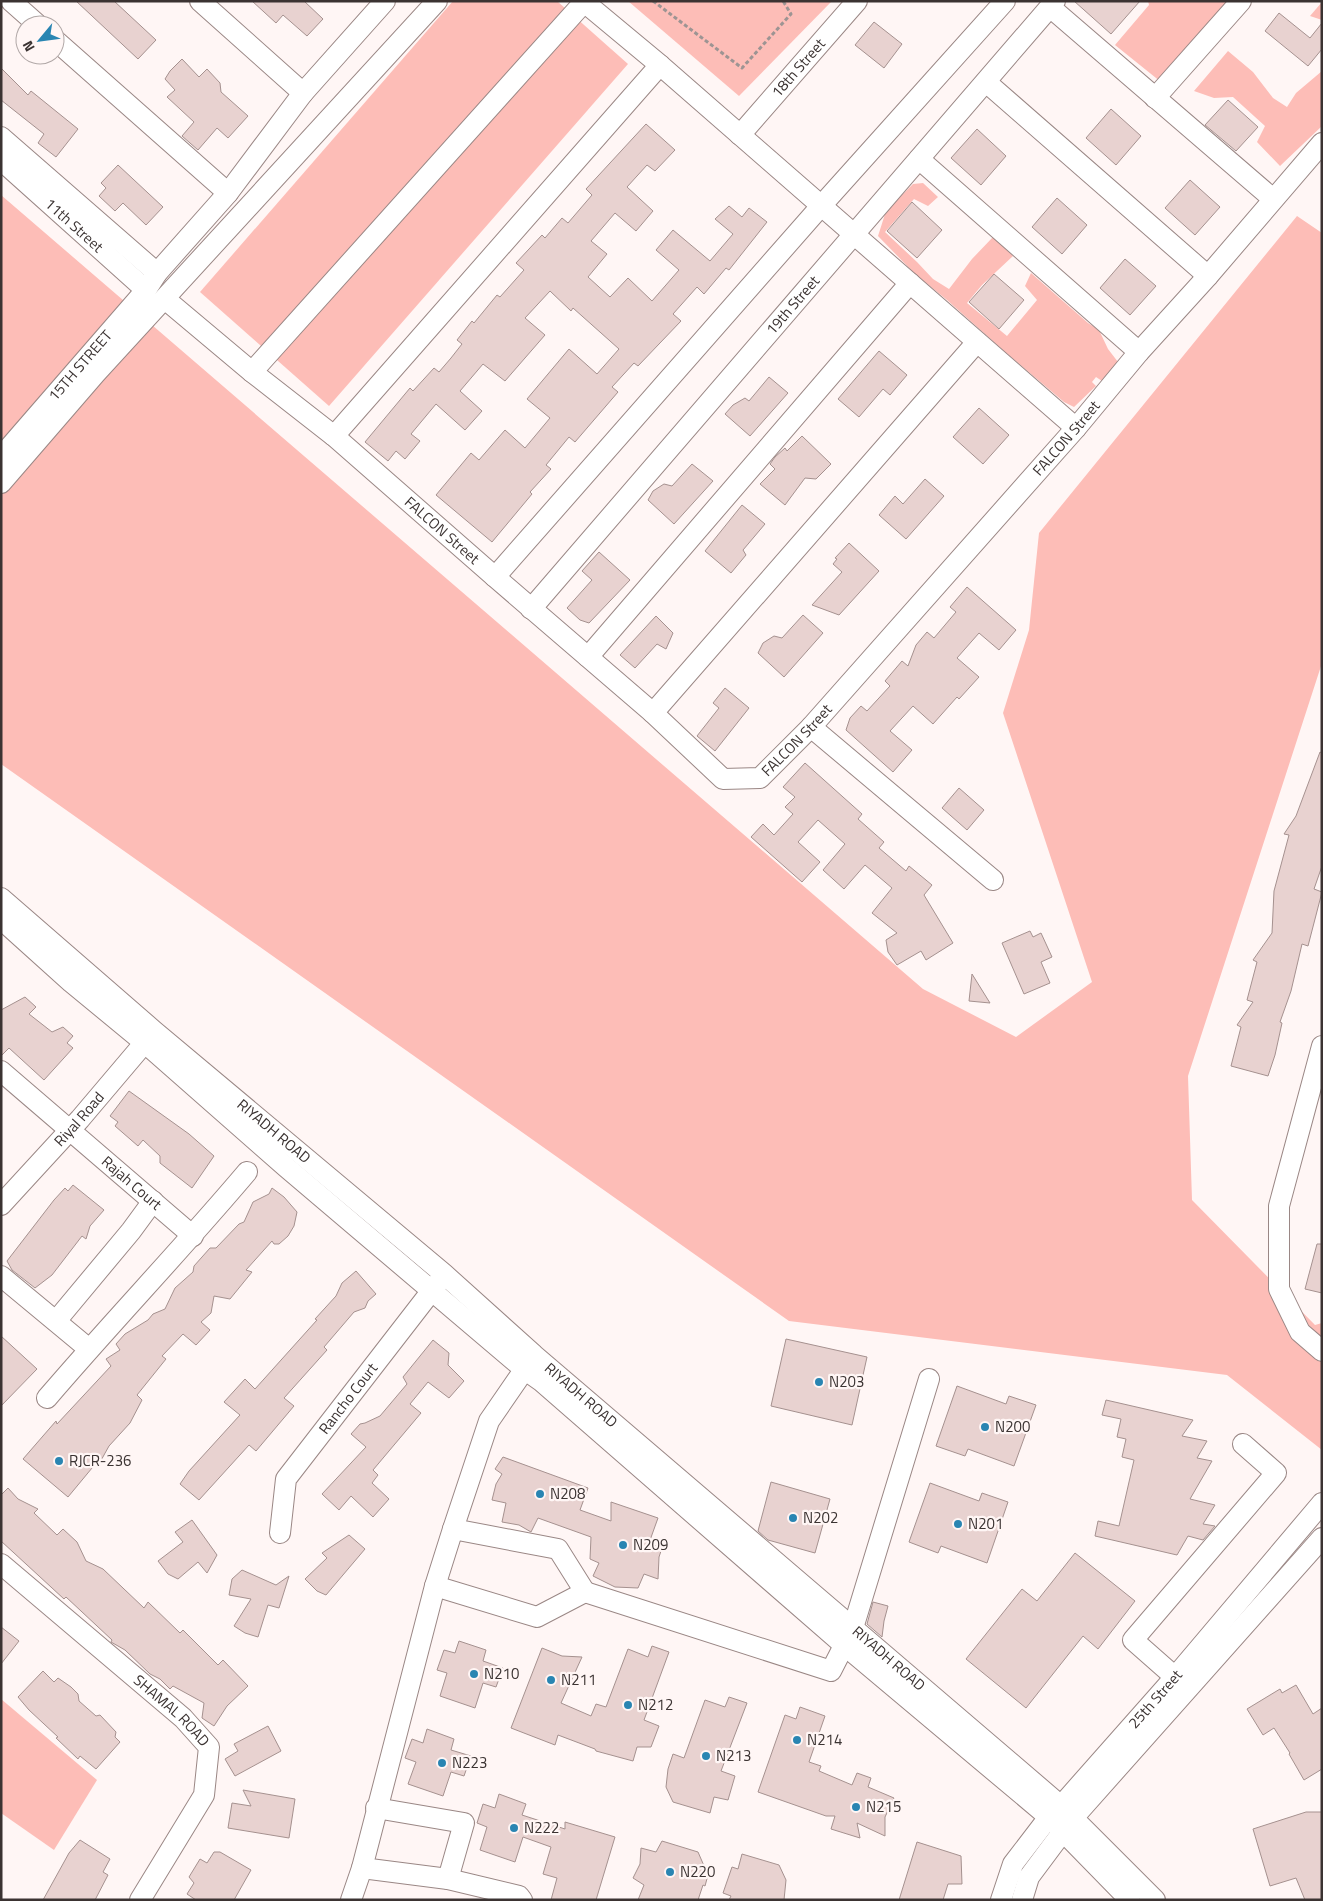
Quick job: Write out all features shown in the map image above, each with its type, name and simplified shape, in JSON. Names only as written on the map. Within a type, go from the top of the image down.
[{"type":"street","points":[[12,1],[27,15]]},
{"type":"street","points":[[200,1],[303,93]]},
{"type":"street","name":"15TH STREET","points":[[1,457],[146,290],[157,273],[228,193],[303,93],[386,1]]},
{"type":"street","points":[[1,483],[96,373],[437,1]]},
{"type":"street","name":"18th Street","points":[[740,135],[857,1]]},
{"type":"street","points":[[495,577],[821,206],[1005,1]]},
{"type":"street","points":[[1155,98],[1241,1]]},
{"type":"street","points":[[252,372],[584,2],[660,65],[1076,428]]},
{"type":"street","points":[[1053,4],[1155,98],[1273,199]]},
{"type":"street","name":"19th Street","points":[[532,608],[1053,4]]},
{"type":"street","points":[[65,49],[228,193]]},
{"type":"street","points":[[334,436],[660,65]]},
{"type":"street","points":[[986,82],[1208,276]]},
{"type":"street","points":[[1,137],[157,273]]},
{"type":"street","name":"FALCON Street","points":[[165,299],[252,372],[334,436],[653,713],[723,779],[760,778],[811,727],[1076,428],[1322,142]]},
{"type":"street","points":[[919,159],[1140,352]]},
{"type":"street","name":"11th Street","points":[[1,160],[146,290]]},
{"type":"street","points":[[588,657],[910,283]]},
{"type":"street","points":[[653,713],[978,342]]},
{"type":"street","points":[[811,727],[993,880]]},
{"type":"street","name":"RIYADH ROAD","points":[[1,898],[286,1167],[431,1291],[529,1362],[853,1628],[1155,1900]]},
{"type":"street","name":"RIYADH ROAD","points":[[1,919],[71,982],[149,1037],[444,1274],[529,1362],[548,1387],[844,1645],[1062,1818]]},
{"type":"street","name":"Riyal Road","points":[[1,1205],[70,1130],[149,1037]]},
{"type":"street","points":[[1322,1046],[1279,1206],[1279,1289],[1300,1332],[1322,1351]]},
{"type":"street","name":"Rajah Court","points":[[1,1071],[193,1236]]},
{"type":"street","points":[[47,1398],[89,1349],[193,1236],[247,1172]]},
{"type":"street","points":[[56,1321],[107,1261],[153,1201]]},
{"type":"street","name":"Rancho Court","points":[[280,1533],[286,1478],[444,1274]]},
{"type":"street","points":[[1,1276],[89,1349]]},
{"type":"street","points":[[351,1900],[362,1868],[435,1586],[453,1529],[490,1421],[529,1362]]},
{"type":"street","points":[[453,1529],[558,1549],[585,1592],[831,1671],[853,1628],[928,1379]]},
{"type":"street","points":[[1174,1677],[1134,1640],[1276,1473],[1243,1444]]},
{"type":"street","name":"25th Street","points":[[1022,1900],[1029,1877],[1062,1818],[1174,1677],[1322,1502]]},
{"type":"street","name":"25th Street","points":[[1001,1900],[1013,1864],[1062,1818],[1322,1538]]},
{"type":"street","name":"SHAMAL ROAD","points":[[1,1564],[183,1718],[209,1747],[204,1795],[140,1900]]},
{"type":"street","points":[[435,1586],[537,1617],[585,1592]]},
{"type":"street","points":[[376,1808],[464,1823],[448,1879]]},
{"type":"street","points":[[1062,1818],[1130,1900]]},
{"type":"street","points":[[362,1868],[448,1879],[519,1896],[522,1900]]},
{"type":"path","points":[[653,1],[742,68],[791,14],[783,1]]},
{"type":"shaded area","points":[[453,1],[557,1],[628,64],[329,406],[200,292]]},
{"type":"shaded area","points":[[628,1],[832,1],[739,96]]},
{"type":"shaded area","points":[[1148,1],[1229,1],[1161,82],[1115,45],[1149,5]]},
{"type":"shaded area","points":[[1322,2],[1322,20],[1310,16]]},
{"type":"shaded area","points":[[1228,51],[1253,72],[1273,98],[1287,107],[1296,93],[1322,71],[1322,126],[1280,166],[1257,142],[1265,126],[1233,97],[1214,98],[1194,91]]},
{"type":"shaded area","points":[[923,183],[938,197],[928,206],[914,199],[885,232],[933,279],[949,289],[972,259],[993,237],[1013,256],[982,285],[967,303],[1007,336],[1037,300],[1025,286],[1031,273],[1088,323],[1099,330],[1108,349],[1118,362],[1102,381],[1096,377],[1092,382],[1096,386],[1074,407],[1064,402],[915,274],[878,236],[886,211],[913,184]]},
{"type":"shaded area","points":[[1,195],[923,989],[1016,1037],[1092,982],[1003,713],[1029,630],[1039,533],[1297,216],[1322,233],[1322,663],[1188,1076],[1192,1200],[1315,1325],[1322,1323],[1322,1450],[1227,1375],[789,1321],[1,764]]},
{"type":"shaded area","points":[[1,1699],[97,1780],[54,1850],[1,1813]]},
{"type":"building","points":[[76,1],[114,1],[156,40],[138,59]]},
{"type":"building","points":[[252,1],[304,1],[323,19],[307,36],[283,15],[276,23]]},
{"type":"building","points":[[1074,1],[1140,1],[1111,34]]},
{"type":"building","points":[[1279,13],[1310,38],[1322,23],[1322,49],[1308,66],[1265,31]]},
{"type":"building","points":[[874,22],[902,44],[884,68],[855,45]]},
{"type":"building","points":[[182,59],[199,77],[207,69],[220,83],[221,92],[248,116],[228,138],[217,128],[198,150],[182,136],[194,122],[167,97],[175,90],[165,79]]},
{"type":"building","points":[[1,68],[28,95],[31,91],[78,129],[56,157],[38,143],[44,134],[1,100]]},
{"type":"building","points":[[1228,100],[1258,127],[1236,151],[1205,125]]},
{"type":"building","points":[[1111,109],[1141,136],[1116,165],[1086,138]]},
{"type":"building","points":[[646,124],[675,150],[655,171],[647,165],[627,187],[653,211],[636,231],[615,213],[591,241],[607,254],[588,277],[610,297],[628,278],[652,301],[679,270],[656,250],[673,230],[710,261],[733,234],[715,219],[729,206],[742,217],[749,208],[767,222],[729,270],[726,268],[704,294],[697,287],[673,314],[681,321],[638,366],[634,363],[612,387],[618,392],[575,442],[569,437],[546,465],[551,469],[530,492],[532,494],[492,542],[436,495],[471,453],[479,460],[505,430],[525,448],[550,418],[527,399],[569,349],[597,374],[619,349],[573,308],[571,311],[550,291],[525,318],[545,335],[505,381],[483,364],[460,391],[482,411],[465,430],[436,404],[411,434],[420,441],[405,459],[396,451],[388,461],[365,442],[410,388],[413,391],[434,368],[439,372],[462,344],[457,340],[472,321],[474,323],[497,295],[500,297],[524,270],[516,263],[542,235],[545,238],[562,218],[568,223],[592,195],[586,189]]},
{"type":"building","points":[[977,129],[1006,156],[981,185],[951,158]]},
{"type":"building","points":[[118,165],[163,207],[146,225],[123,203],[115,211],[99,196],[106,188],[101,183]]},
{"type":"building","points":[[1190,180],[1220,207],[1195,235],[1165,208]]},
{"type":"building","points":[[1057,198],[1087,225],[1062,254],[1032,227]]},
{"type":"building","points":[[912,202],[942,230],[917,258],[887,231]]},
{"type":"building","points":[[1125,259],[1156,286],[1130,315],[1100,288]]},
{"type":"building","points":[[994,274],[1024,300],[999,329],[969,302]]},
{"type":"building","points":[[879,351],[907,375],[890,395],[883,389],[859,417],[838,399]]},
{"type":"building","points":[[769,377],[788,393],[750,436],[725,414],[733,405],[745,398],[749,401]]},
{"type":"building","points":[[979,408],[1009,435],[983,464],[953,437]]},
{"type":"building","points":[[802,436],[831,464],[816,479],[805,478],[785,505],[760,484],[775,469],[770,464],[775,457],[785,448],[787,451]]},
{"type":"building","points":[[692,464],[713,481],[674,524],[648,500],[653,491],[664,484],[672,486]]},
{"type":"building","points":[[925,479],[944,496],[906,539],[879,515],[895,496],[903,504]]},
{"type":"building","points":[[742,505],[765,524],[743,550],[746,555],[731,573],[705,551]]},
{"type":"building","points":[[849,543],[879,571],[839,615],[812,605],[842,572],[833,564],[837,559],[835,558]]},
{"type":"building","points":[[599,552],[630,580],[589,623],[580,620],[567,608],[592,580],[582,571]]},
{"type":"building","points":[[967,587],[1016,630],[999,650],[979,633],[957,658],[979,677],[959,699],[957,697],[933,724],[913,706],[890,731],[912,750],[893,772],[846,730],[850,718],[861,706],[867,711],[890,686],[885,681],[902,661],[908,666],[916,645],[927,632],[934,638],[956,612],[950,607]]},
{"type":"building","points":[[803,615],[823,633],[784,677],[758,653],[763,643],[774,636],[782,638]]},
{"type":"building","points":[[656,616],[673,633],[666,649],[657,644],[635,668],[620,655]]},
{"type":"building","points":[[725,688],[749,708],[715,751],[697,736],[719,708],[713,703]]},
{"type":"building","points":[[1320,752],[1322,753],[1322,866],[1314,889],[1322,892],[1308,946],[1302,944],[1291,991],[1280,1022],[1282,1023],[1275,1055],[1268,1076],[1231,1066],[1241,1027],[1237,1025],[1253,1002],[1247,1000],[1257,962],[1253,960],[1272,933],[1274,891],[1289,835],[1284,834],[1296,816]]},
{"type":"building","points":[[805,763],[862,814],[858,819],[884,842],[879,848],[906,871],[909,866],[932,885],[924,895],[953,943],[926,960],[921,951],[897,965],[888,952],[886,940],[897,933],[872,913],[892,888],[865,865],[844,889],[823,870],[845,844],[818,820],[798,842],[820,862],[802,882],[751,837],[763,824],[774,835],[793,814],[785,807],[795,797],[783,787]]},
{"type":"building","points":[[959,788],[984,810],[967,830],[942,808]]},
{"type":"building","points":[[1030,931],[1033,937],[1041,933],[1052,957],[1041,962],[1050,983],[1024,994],[1002,943]]},
{"type":"building","points":[[972,974],[990,1003],[969,1001]]},
{"type":"building","points":[[25,997],[36,1007],[29,1014],[52,1032],[63,1027],[73,1036],[67,1043],[73,1048],[44,1080],[9,1048],[1,1056],[1,1010]]},
{"type":"building","points":[[129,1091],[189,1134],[214,1156],[192,1188],[160,1163],[160,1156],[143,1140],[138,1146],[115,1126],[118,1122],[110,1116]]},
{"type":"building","points":[[73,1185],[104,1210],[90,1226],[86,1239],[82,1236],[52,1275],[35,1288],[12,1270],[7,1261],[54,1200],[65,1188],[68,1191]]},
{"type":"building","points":[[272,1188],[284,1197],[297,1212],[294,1226],[288,1236],[279,1244],[274,1244],[272,1241],[246,1270],[252,1272],[230,1299],[214,1296],[211,1313],[201,1322],[210,1330],[196,1345],[183,1334],[162,1356],[166,1359],[137,1395],[142,1400],[130,1423],[109,1446],[99,1464],[97,1462],[68,1497],[23,1459],[56,1421],[57,1424],[111,1366],[106,1359],[120,1350],[116,1344],[125,1334],[148,1320],[153,1314],[165,1309],[175,1288],[193,1272],[194,1266],[210,1248],[216,1248],[239,1224],[244,1222],[253,1202],[269,1194]]},
{"type":"building","points":[[1317,1244],[1322,1244],[1322,1293],[1305,1289]]},
{"type":"building","points":[[356,1271],[376,1294],[368,1301],[365,1308],[354,1312],[324,1347],[327,1350],[284,1398],[294,1406],[256,1451],[249,1445],[199,1500],[180,1484],[189,1471],[240,1415],[224,1402],[245,1379],[255,1389],[317,1320],[315,1319],[336,1296],[342,1283]]},
{"type":"building","points":[[1,1336],[37,1369],[1,1406]]},
{"type":"building","name":"N203","points":[[786,1339],[867,1357],[852,1425],[771,1406]]},
{"type":"building","points":[[433,1340],[449,1353],[448,1365],[464,1381],[449,1398],[428,1382],[410,1404],[421,1413],[373,1470],[378,1475],[372,1483],[389,1499],[373,1517],[351,1496],[339,1510],[322,1494],[366,1447],[351,1434],[360,1424],[380,1416],[407,1384],[403,1377]]},
{"type":"building","name":"N200","points":[[957,1386],[1006,1404],[1009,1396],[1036,1405],[1014,1466],[968,1449],[965,1456],[936,1446]]},
{"type":"building","points":[[1106,1400],[1193,1420],[1182,1436],[1207,1441],[1197,1458],[1212,1461],[1190,1499],[1215,1505],[1203,1524],[1215,1526],[1203,1540],[1188,1536],[1177,1555],[1095,1536],[1098,1521],[1119,1526],[1134,1460],[1122,1457],[1126,1439],[1117,1437],[1121,1419],[1102,1415]]},
{"type":"building","points":[[503,1457],[588,1488],[580,1510],[611,1521],[611,1502],[658,1518],[649,1543],[662,1548],[659,1557],[658,1579],[644,1574],[638,1588],[615,1587],[593,1576],[599,1563],[590,1559],[591,1537],[538,1518],[531,1532],[519,1525],[502,1522],[506,1503],[492,1500],[496,1484],[502,1474],[495,1469]]},
{"type":"building","name":"N202","points":[[771,1482],[830,1499],[815,1553],[768,1540],[758,1531]]},
{"type":"building","name":"N201","points":[[930,1483],[979,1501],[982,1493],[1008,1502],[987,1563],[941,1546],[938,1553],[909,1542]]},
{"type":"building","points":[[8,1488],[18,1499],[38,1509],[34,1513],[57,1535],[63,1529],[77,1542],[86,1561],[103,1569],[144,1608],[148,1602],[180,1633],[183,1630],[218,1665],[223,1660],[248,1686],[227,1706],[214,1726],[202,1718],[204,1703],[173,1686],[170,1689],[160,1679],[150,1674],[125,1650],[111,1642],[112,1640],[66,1597],[64,1599],[1,1541],[1,1495]]},
{"type":"building","points":[[192,1520],[217,1555],[207,1573],[198,1562],[178,1579],[168,1574],[158,1561],[183,1542],[175,1532]]},
{"type":"building","points":[[349,1535],[365,1549],[326,1595],[317,1591],[305,1579],[327,1558],[322,1553]]},
{"type":"building","points":[[1075,1553],[1135,1601],[1098,1649],[1083,1636],[1026,1708],[966,1659],[1022,1589],[1037,1601]]},
{"type":"building","points":[[242,1570],[276,1585],[289,1576],[279,1608],[268,1605],[258,1637],[245,1633],[234,1626],[251,1599],[229,1595],[232,1579]]},
{"type":"building","points":[[873,1602],[888,1606],[882,1637],[867,1624]]},
{"type":"building","points":[[1,1627],[19,1641],[1,1664]]},
{"type":"building","name":"N210","points":[[459,1641],[486,1650],[483,1661],[503,1668],[496,1687],[483,1683],[475,1708],[440,1696],[447,1673],[437,1670],[444,1650],[455,1653]]},
{"type":"building","points":[[652,1646],[669,1652],[644,1720],[659,1726],[651,1747],[637,1747],[633,1761],[596,1751],[558,1735],[555,1745],[511,1728],[542,1648],[562,1656],[582,1657],[561,1703],[591,1716],[596,1704],[606,1707],[628,1649],[648,1657]]},
{"type":"building","points":[[43,1671],[54,1682],[58,1678],[71,1687],[78,1694],[79,1701],[96,1716],[100,1715],[116,1732],[115,1737],[120,1742],[96,1769],[80,1756],[78,1759],[18,1697]]},
{"type":"building","points":[[1296,1685],[1313,1714],[1322,1708],[1322,1769],[1304,1780],[1274,1728],[1263,1735],[1247,1709],[1280,1689],[1282,1693]]},
{"type":"building","name":"N213","points":[[729,1697],[747,1703],[721,1771],[735,1776],[728,1800],[714,1797],[710,1813],[673,1802],[666,1787],[668,1769],[673,1754],[684,1758],[705,1700],[725,1707]]},
{"type":"building","points":[[800,1707],[825,1716],[809,1762],[821,1766],[819,1771],[852,1785],[857,1773],[871,1778],[868,1787],[894,1798],[885,1817],[885,1836],[857,1823],[860,1838],[831,1829],[835,1816],[826,1816],[758,1792],[785,1715],[796,1719]]},
{"type":"building","points":[[268,1726],[281,1751],[235,1776],[225,1759],[238,1751],[234,1744]]},
{"type":"building","name":"N223","points":[[427,1729],[454,1739],[451,1750],[471,1756],[464,1776],[451,1772],[443,1796],[408,1784],[416,1762],[405,1758],[412,1739],[423,1743]]},
{"type":"building","points":[[243,1790],[295,1799],[289,1838],[228,1828],[232,1803],[251,1806]]},
{"type":"building","points":[[499,1794],[526,1804],[522,1815],[565,1829],[565,1822],[615,1837],[596,1900],[551,1900],[557,1878],[543,1874],[551,1847],[523,1837],[515,1862],[480,1850],[487,1827],[477,1823],[483,1804],[495,1808]]},
{"type":"building","points":[[1306,1812],[1322,1812],[1322,1900],[1305,1900],[1296,1878],[1270,1886],[1253,1829]]},
{"type":"building","points":[[80,1840],[110,1859],[103,1872],[108,1875],[95,1900],[43,1900],[69,1853]]},
{"type":"building","name":"N220","points":[[662,1841],[698,1852],[708,1875],[698,1900],[638,1900],[644,1885],[633,1878],[640,1864],[641,1848],[656,1852]]},
{"type":"building","points":[[917,1842],[961,1856],[962,1884],[948,1884],[943,1900],[899,1900]]},
{"type":"building","points":[[214,1852],[220,1852],[251,1870],[234,1900],[196,1900],[187,1894],[194,1883],[189,1877],[200,1859],[207,1863]]},
{"type":"building","points":[[742,1854],[779,1865],[786,1880],[784,1900],[729,1900],[731,1896],[723,1893],[732,1867],[738,1869]]},
{"type":"place","name":"N203","points":[[819,1382]]},
{"type":"place","name":"N200","points":[[985,1427]]},
{"type":"place","name":"RJCR-236","points":[[59,1461]]},
{"type":"place","name":"N208","points":[[540,1494]]},
{"type":"place","name":"N202","points":[[793,1518]]},
{"type":"place","name":"N201","points":[[958,1524]]},
{"type":"place","name":"N209","points":[[623,1545]]},
{"type":"place","name":"N210","points":[[474,1674]]},
{"type":"place","name":"N211","points":[[551,1680]]},
{"type":"place","name":"N212","points":[[628,1705]]},
{"type":"place","name":"N214","points":[[797,1740]]},
{"type":"place","name":"N213","points":[[706,1756]]},
{"type":"place","name":"N223","points":[[442,1763]]},
{"type":"place","name":"N215","points":[[856,1807]]},
{"type":"place","name":"N222","points":[[514,1828]]},
{"type":"place","name":"N220","points":[[670,1872]]}]
